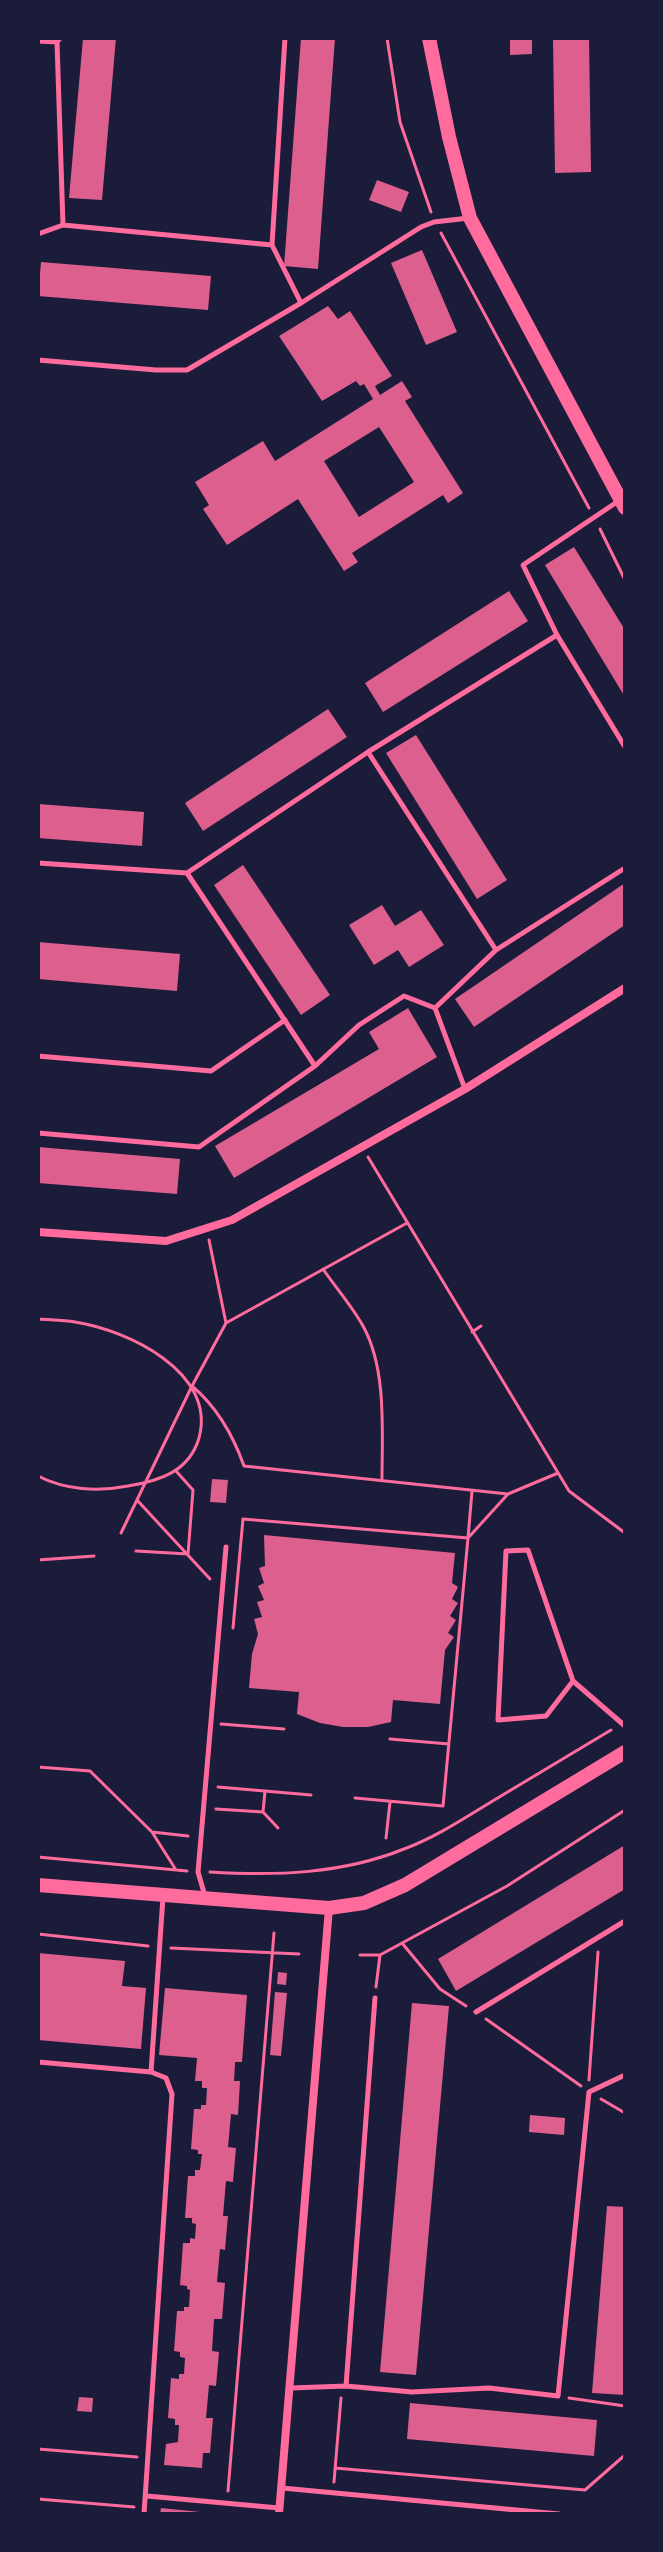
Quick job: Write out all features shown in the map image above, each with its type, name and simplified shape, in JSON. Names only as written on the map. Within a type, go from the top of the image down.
[{"type":"main road","points":[[429,38],[449,137],[470,218],[623,504]]},
{"type":"main road","points":[[38,1885],[329,1908],[364,1903],[405,1885],[625,1752]]},
{"type":"street","points":[[38,1232],[166,1241],[232,1220],[465,1089],[625,988]]},
{"type":"street","points":[[279,2511],[329,1908]]},
{"type":"lane","points":[[285,38],[272,245],[301,303]]},
{"type":"lane","points":[[38,41],[58,40],[63,225]]},
{"type":"lane","points":[[38,360],[187,370],[421,227],[434,222],[470,218]]},
{"type":"lane","points":[[38,234],[63,225],[272,245]]},
{"type":"lane","points":[[623,504],[594,517],[523,565],[557,635],[625,747]]},
{"type":"lane","points":[[38,863],[187,873],[368,752],[557,635]]},
{"type":"lane","points":[[368,752],[496,950]]},
{"type":"lane","points":[[435,1008],[496,950],[625,868]]},
{"type":"lane","points":[[187,873],[315,1066]]},
{"type":"lane","points":[[38,1133],[199,1147],[315,1066],[359,1025],[404,996],[435,1008],[465,1089]]},
{"type":"lane","points":[[38,1056],[211,1071],[285,1020]]},
{"type":"lane","points":[[206,1899],[198,1872],[226,1547]]},
{"type":"lane","points":[[573,1681],[546,1716],[498,1720],[506,1551],[528,1550],[573,1681],[624,1724]]},
{"type":"lane","points":[[151,2072],[163,1896]]},
{"type":"lane","points":[[476,2012],[625,1921]]},
{"type":"lane","points":[[346,2386],[375,1998]]},
{"type":"lane","points":[[38,2062],[151,2072],[166,2078],[172,2094],[145,2511]]},
{"type":"lane","points":[[291,2388],[346,2386],[412,2392],[489,2388],[558,2396],[589,2092],[625,2075]]},
{"type":"lane","points":[[281,2488],[559,2514]]},
{"type":"lane","points":[[147,2496],[279,2511]]},
{"type":"path","points":[[387,38],[400,122],[434,222],[625,580]]},
{"type":"path","points":[[362,1147],[569,1491],[625,1533]]},
{"type":"path","points":[[121,1533],[226,1323],[407,1223]]},
{"type":"path","points":[[209,1237],[226,1323]]},
{"type":"path","points":[[323,1269],[364,1327],[375,1361],[382,1403],[382,1480]]},
{"type":"path","points":[[38,1319],[76,1322],[125,1337],[159,1356],[207,1399],[234,1441],[244,1466],[508,1494]]},
{"type":"path","points":[[472,1332],[481,1326]]},
{"type":"path","points":[[38,1476],[76,1488],[120,1488],[159,1480],[176,1471],[190,1457],[200,1434],[200,1409],[192,1386]]},
{"type":"path","points":[[176,1471],[193,1490],[188,1554]]},
{"type":"path","points":[[468,1538],[508,1494],[558,1473]]},
{"type":"path","points":[[355,1798],[443,1806],[472,1490]]},
{"type":"path","points":[[137,1500],[210,1577],[209,1592]]},
{"type":"path","points":[[233,1630],[243,1519],[468,1538]]},
{"type":"path","points":[[136,1551],[188,1554]]},
{"type":"path","points":[[38,1560],[94,1556]]},
{"type":"path","points":[[211,1723],[284,1729]]},
{"type":"path","points":[[38,1857],[260,1875],[354,1865],[405,1849],[448,1829],[624,1724]]},
{"type":"path","points":[[390,1739],[449,1744]]},
{"type":"path","points":[[38,1767],[90,1771],[152,1832],[176,1870]]},
{"type":"path","points":[[278,1828],[263,1812],[216,1809],[218,1787],[311,1795]]},
{"type":"path","points":[[263,1812],[265,1791]]},
{"type":"path","points":[[386,1838],[390,1801]]},
{"type":"path","points":[[360,1955],[380,1955],[507,1886],[625,1810]]},
{"type":"path","points":[[152,1832],[201,1837]]},
{"type":"path","points":[[227,2503],[274,1933]]},
{"type":"path","points":[[589,2092],[599,1937]]},
{"type":"path","points":[[402,1943],[440,1989],[589,2092],[625,2113]]},
{"type":"path","points":[[375,1998],[380,1955]]},
{"type":"path","points":[[333,2493],[341,2398],[346,2386]]},
{"type":"path","points":[[558,2396],[625,2406]]},
{"type":"path","points":[[38,2449],[149,2458]]},
{"type":"path","points":[[335,2468],[585,2490],[625,2455]]},
{"type":"path","points":[[38,2499],[145,2511]]},
{"type":"building","points":[[83,38],[116,38],[102,200],[69,198]]},
{"type":"building","points":[[301,38],[335,38],[318,269],[284,266]]},
{"type":"building","points":[[510,38],[532,38],[532,54],[510,55]]},
{"type":"building","points":[[553,38],[589,38],[591,172],[555,173]]},
{"type":"building","points":[[377,180],[409,192],[401,212],[369,200]]},
{"type":"building","points":[[422,250],[457,332],[426,345],[391,263]]},
{"type":"building","points":[[41,262],[211,276],[208,310],[38,296]]},
{"type":"building","points":[[328,306],[338,319],[350,311],[392,376],[375,386],[380,395],[402,381],[412,397],[405,401],[463,493],[448,503],[443,495],[352,553],[358,562],[344,571],[298,499],[227,545],[203,509],[209,505],[195,482],[263,441],[275,461],[373,399],[364,384],[360,386],[356,381],[322,401],[279,336]],"holes":[[[379,427],[414,482],[359,517],[324,461]]]},
{"type":"building","points":[[574,547],[625,630],[625,697],[545,565]]},
{"type":"building","points":[[509,591],[528,621],[383,712],[365,683]]},
{"type":"building","points":[[328,709],[347,737],[203,831],[185,803]]},
{"type":"building","points":[[416,735],[507,880],[477,899],[386,753]]},
{"type":"building","points":[[38,804],[144,812],[142,846],[38,838]]},
{"type":"building","points":[[243,865],[330,995],[301,1015],[214,885]]},
{"type":"building","points":[[625,883],[625,925],[474,1027],[455,999]]},
{"type":"building","points":[[382,905],[395,926],[421,910],[444,945],[409,967],[398,950],[374,965],[349,925]]},
{"type":"building","points":[[38,942],[180,954],[177,991],[38,979]]},
{"type":"building","points":[[408,1008],[437,1057],[234,1178],[215,1146],[379,1049],[369,1032]]},
{"type":"building","points":[[38,1147],[180,1159],[177,1194],[38,1183]]},
{"type":"building","points":[[212,1479],[228,1480],[226,1503],[210,1502]]},
{"type":"building","points":[[264,1535],[455,1553],[452,1583],[458,1587],[452,1599],[458,1603],[450,1616],[456,1620],[448,1633],[454,1637],[445,1650],[440,1704],[393,1700],[391,1722],[368,1727],[343,1727],[320,1723],[297,1714],[299,1692],[249,1688],[252,1654],[258,1634],[254,1619],[262,1617],[257,1602],[264,1600],[258,1586],[264,1583],[259,1568],[265,1566]]},
{"type":"building","points":[[625,1845],[625,1889],[456,1991],[438,1959]]},
{"type":"building","points":[[38,1953],[125,1961],[122,1986],[146,1988],[141,2049],[38,2040]]},
{"type":"building","points":[[278,1972],[287,1973],[286,1985],[277,1984]]},
{"type":"building","points":[[165,1988],[247,1995],[242,2062],[235,2062],[234,2081],[240,2081],[238,2115],[231,2114],[228,2147],[236,2148],[233,2182],[226,2181],[223,2216],[228,2216],[225,2250],[220,2249],[217,2282],[225,2283],[222,2319],[214,2319],[212,2351],[219,2352],[216,2386],[209,2385],[206,2418],[213,2418],[210,2453],[203,2453],[202,2468],[164,2465],[166,2444],[178,2442],[179,2425],[175,2425],[175,2419],[168,2418],[171,2378],[179,2379],[179,2374],[184,2374],[185,2358],[174,2351],[177,2311],[189,2307],[190,2290],[180,2285],[183,2243],[190,2243],[190,2238],[195,2239],[196,2224],[192,2223],[192,2218],[185,2218],[188,2176],[195,2176],[195,2170],[200,2170],[202,2154],[191,2149],[194,2109],[206,2105],[207,2088],[202,2088],[202,2081],[195,2081],[197,2058],[159,2055]]},
{"type":"building","points":[[275,1992],[287,1993],[281,2056],[270,2055]]},
{"type":"building","points":[[412,2003],[449,2006],[416,2375],[380,2372]]},
{"type":"building","points":[[530,2115],[565,2118],[564,2135],[529,2132]]},
{"type":"building","points":[[607,2206],[625,2207],[625,2395],[592,2393]]},
{"type":"building","points":[[79,2397],[93,2398],[92,2412],[77,2411]]},
{"type":"building","points":[[410,2403],[597,2420],[594,2456],[407,2439]]},
{"type":"building","points":[[161,2508],[200,2512],[200,2514],[160,2514]]}]
